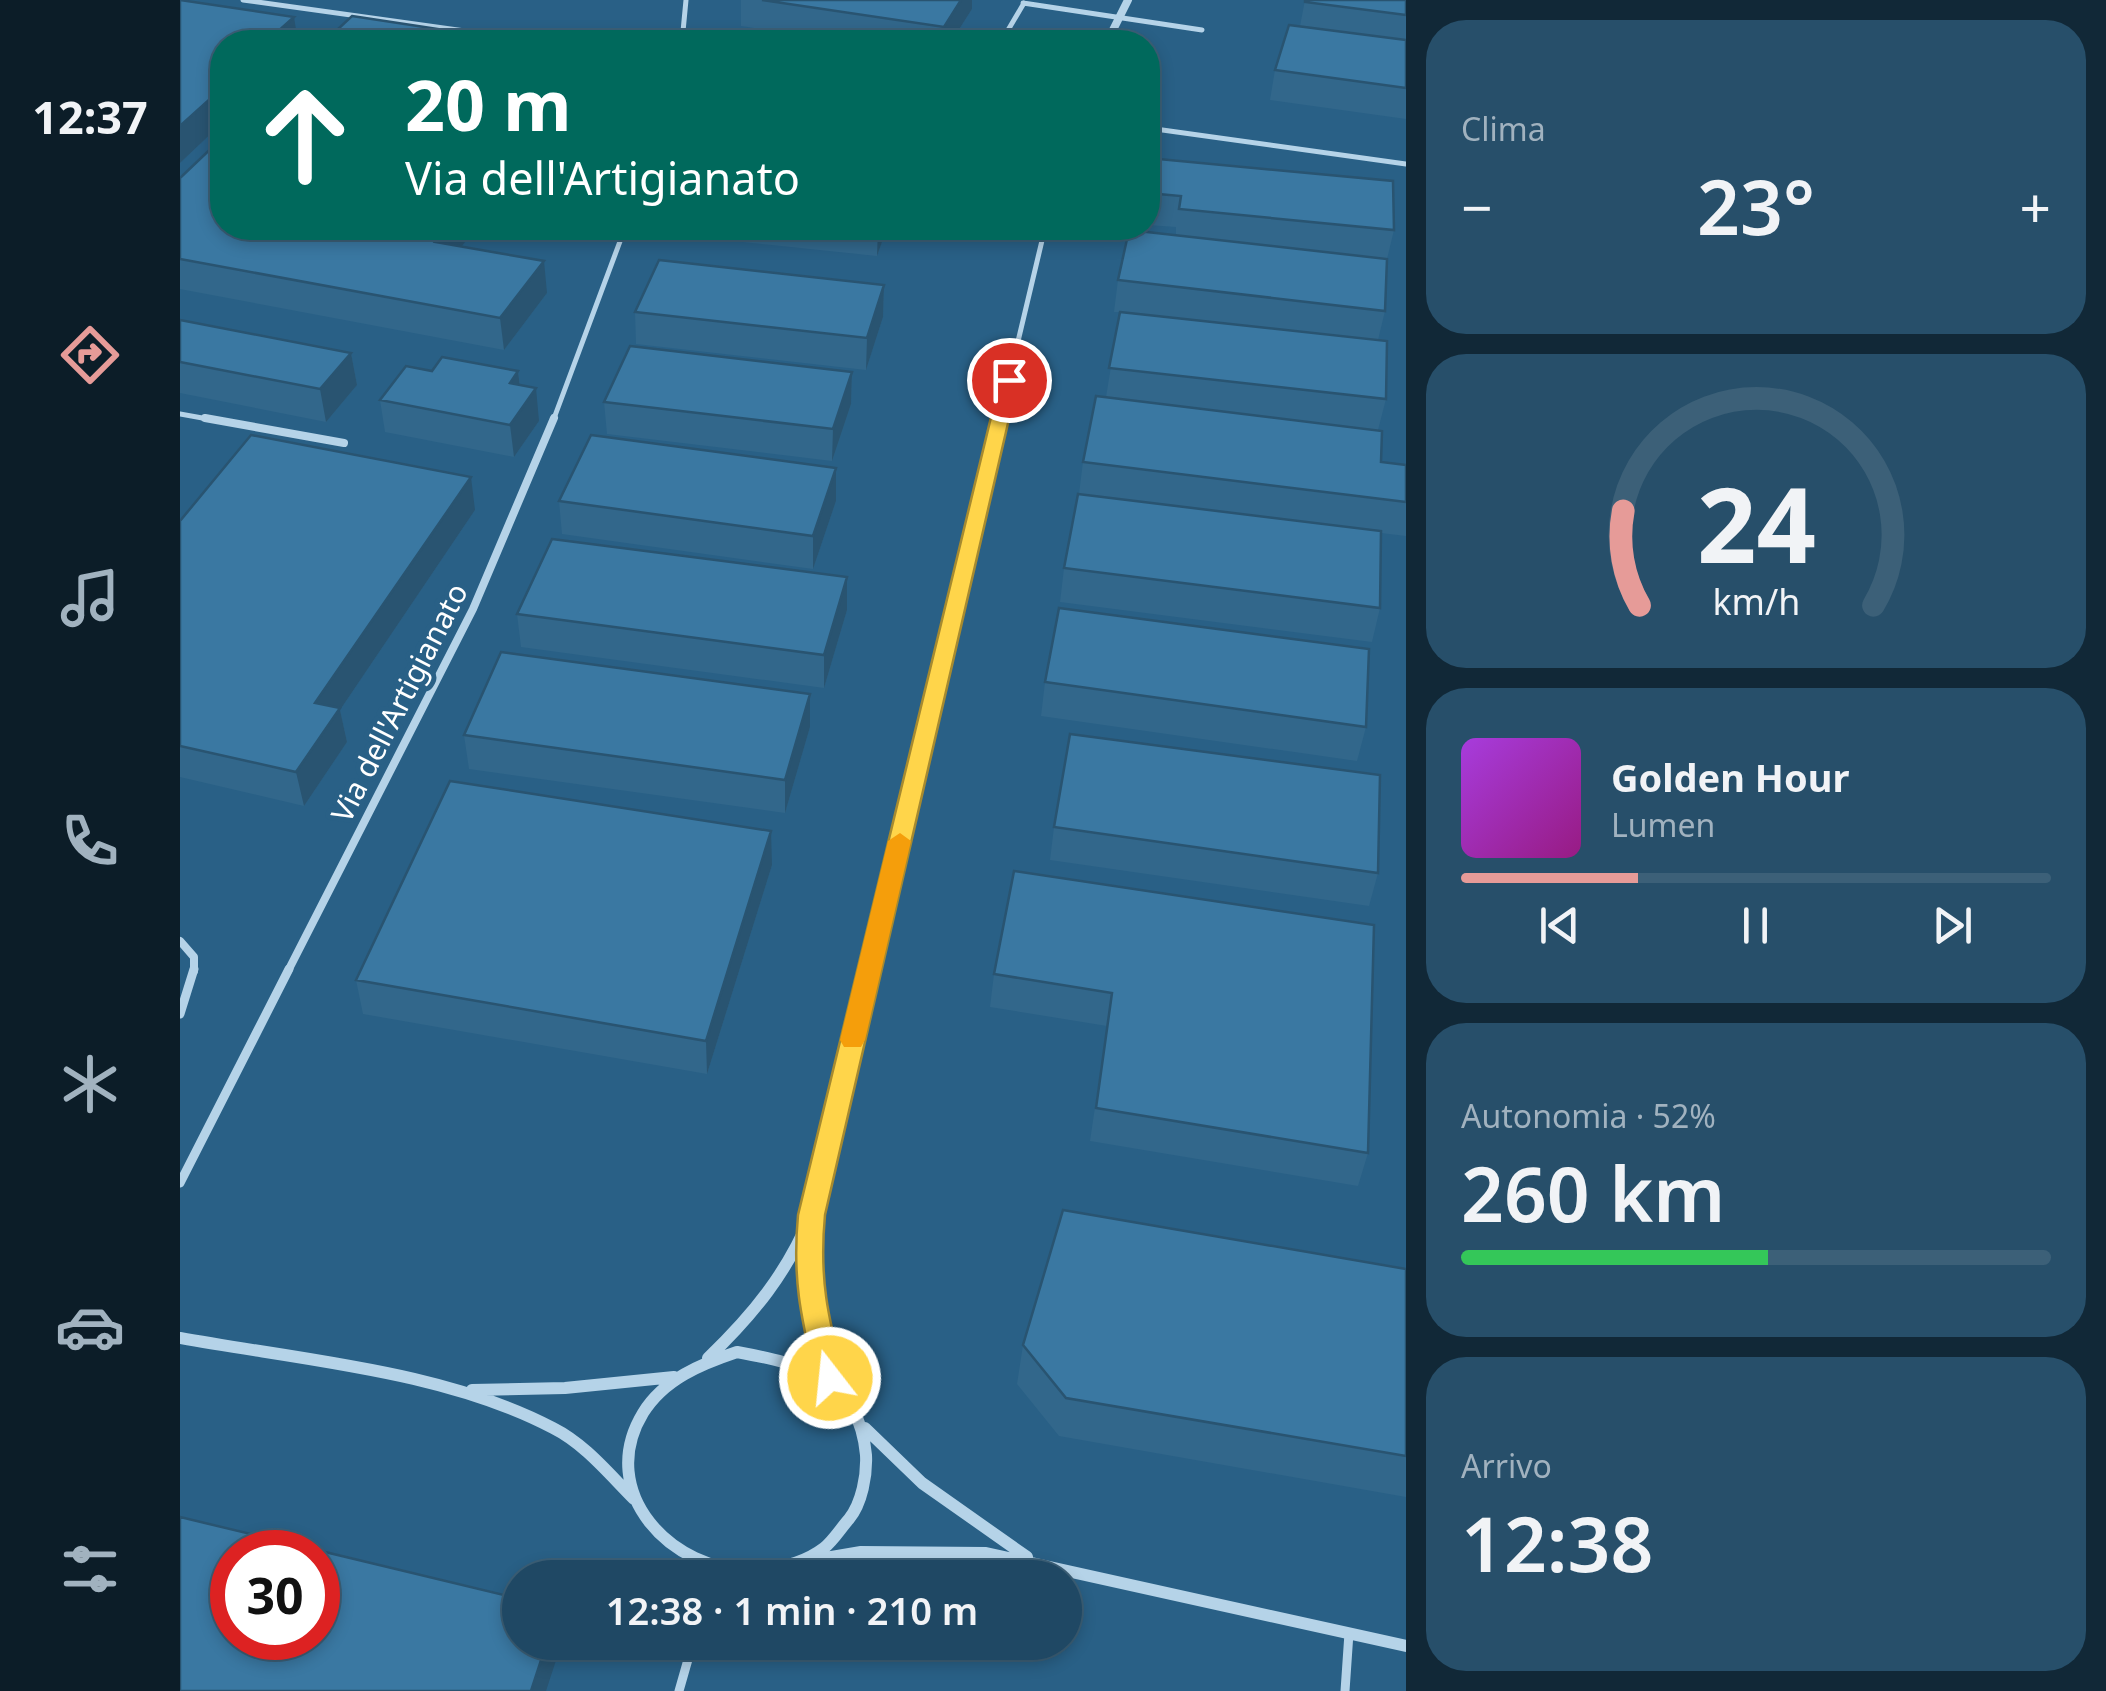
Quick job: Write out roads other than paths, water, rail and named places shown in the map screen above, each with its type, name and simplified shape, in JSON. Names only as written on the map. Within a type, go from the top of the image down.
[{"type":"street","points":[[1113,30],[1128,0]]},
{"type":"street","points":[[706,1360],[776,1289],[795,1258],[811,1215]]},
{"type":"street","points":[[811,1215],[809,1296],[830,1378]]},
{"type":"street","points":[[180,1338],[466,1390],[565,1388],[674,1377]]},
{"type":"street","points":[[636,1501],[630,1467],[634,1433],[650,1402],[674,1377],[706,1360],[737,1352],[770,1353],[802,1362],[830,1378],[850,1400],[864,1427],[900,1465],[943,1500],[1032,1560]]},
{"type":"street","points":[[466,1390],[556,1429],[592,1456],[636,1501],[654,1530],[691,1560]]},
{"type":"street","points":[[803,1560],[829,1544],[852,1518],[865,1489],[869,1458],[864,1427]]},
{"type":"street","points":[[812,1560],[861,1552],[932,1550],[1032,1560]]},
{"type":"street","points":[[1082,1572],[1406,1646]]},
{"type":"lane","points":[[244,0],[458,30]]},
{"type":"lane","points":[[683,30],[686,0]]},
{"type":"lane","points":[[1008,30],[1024,2],[1202,30]]},
{"type":"lane","points":[[1160,130],[1406,164]]},
{"type":"lane","name":"Via dell'Artigianato","points":[[180,1183],[480,595],[572,380],[621,240]]},
{"type":"lane","points":[[811,1215],[1042,240]]},
{"type":"lane","points":[[180,414],[344,443]]},
{"type":"lane","points":[[180,941],[194,958],[194,978],[180,1014]]},
{"type":"lane","points":[[1345,1691],[1349,1633]]},
{"type":"lane","points":[[679,1691],[688,1660]]}]
